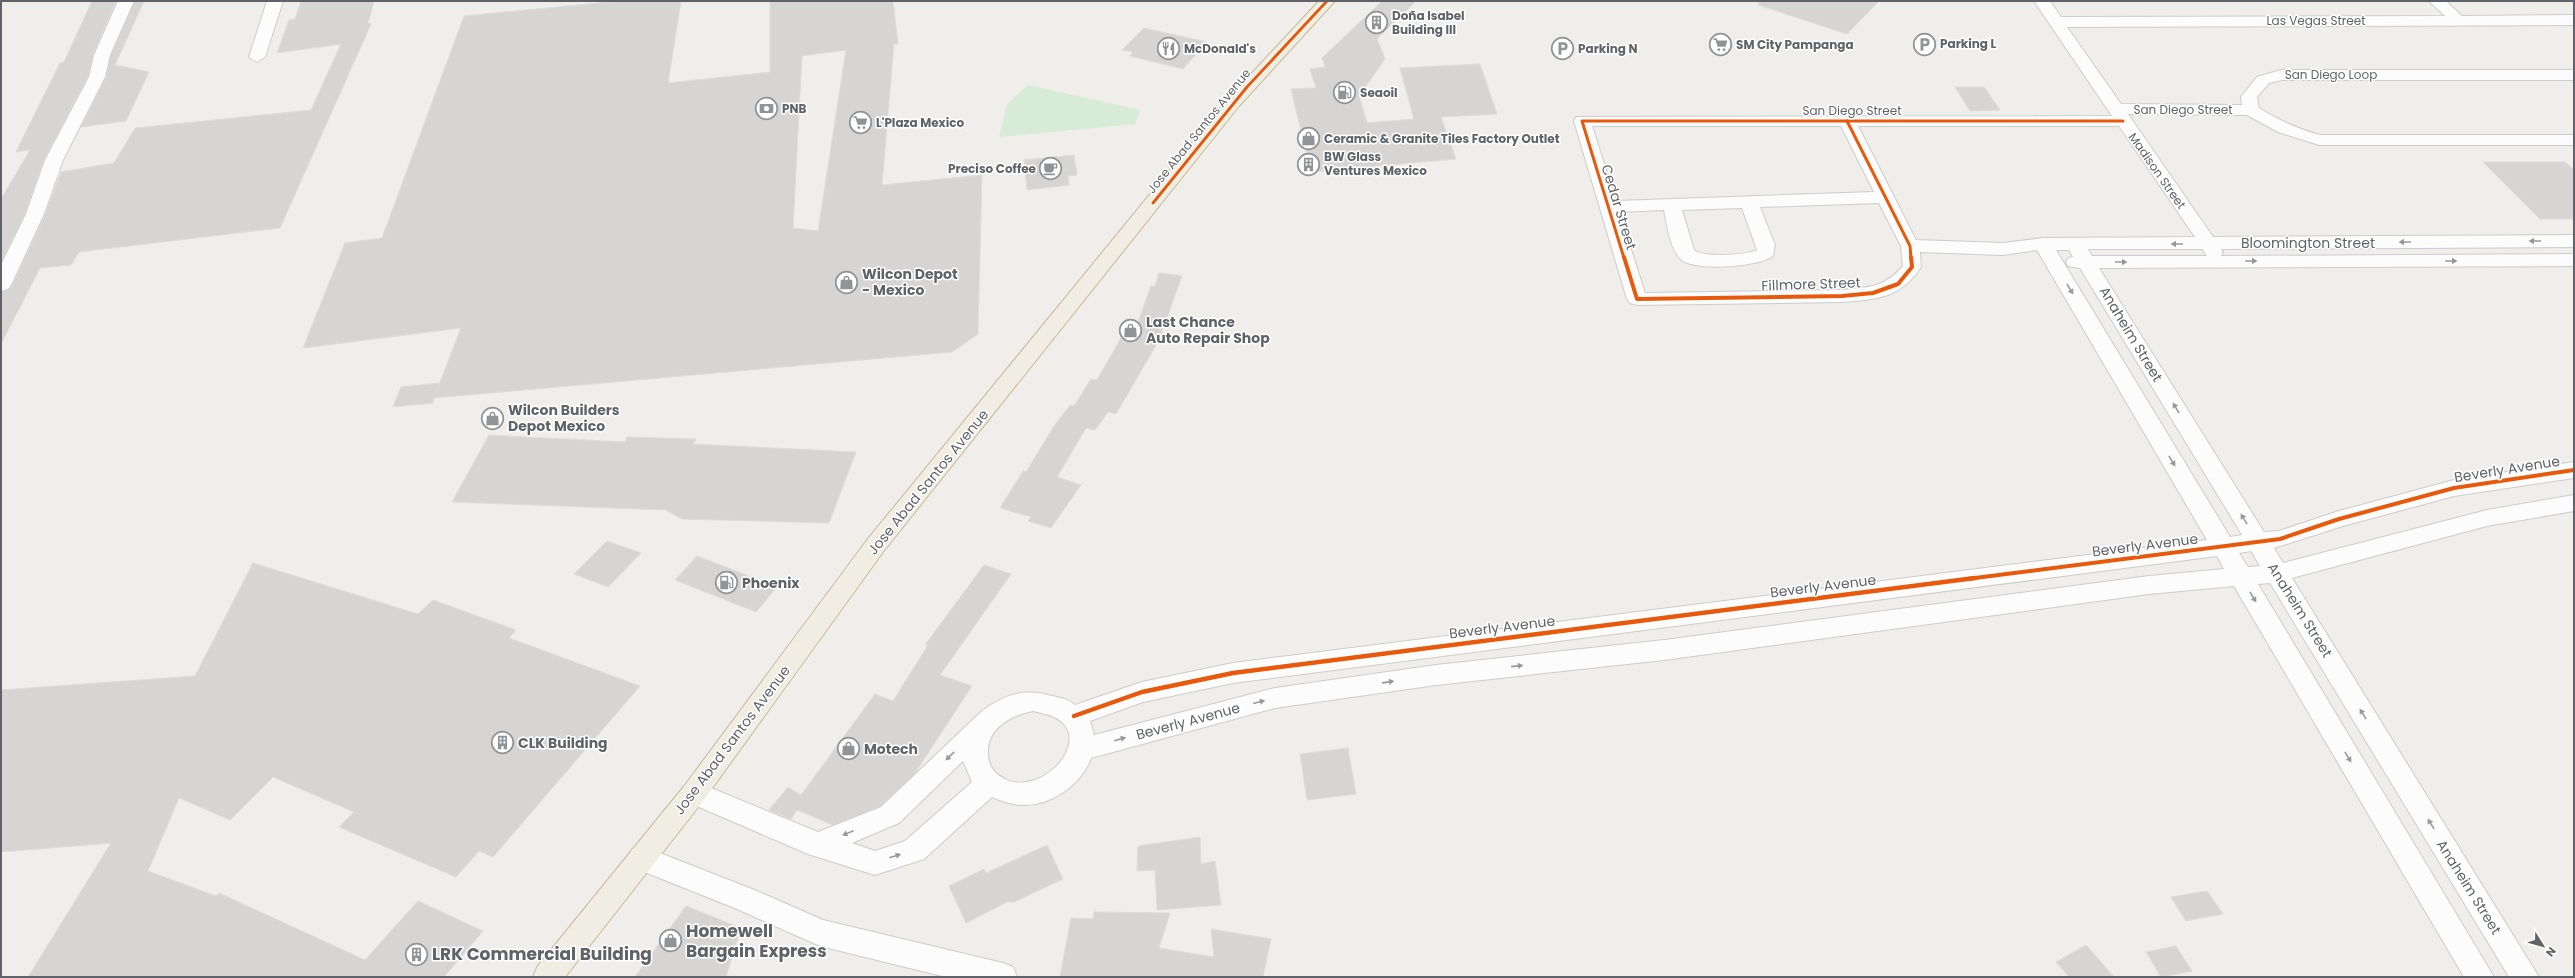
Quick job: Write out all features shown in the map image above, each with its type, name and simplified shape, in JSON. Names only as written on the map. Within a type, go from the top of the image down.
[{"type":"highway","name":"Jose Abad Santos Avenue","points":[[547,977],[694,793],[875,546],[1233,103],[1326,1]]},
{"type":"street","points":[[1,285],[35,214],[54,160],[97,77],[102,55],[126,1]]},
{"type":"street","points":[[257,57],[275,1]]},
{"type":"street","name":"Madison Street","points":[[2042,1],[2058,22],[2207,244],[2221,261]]},
{"type":"street","points":[[2437,1],[2458,20]]},
{"type":"street","name":"Las Vegas Street","points":[[2058,22],[2574,20]]},
{"type":"street","name":"San Diego Loop","points":[[2251,110],[2249,97],[2256,87],[2263,80],[2281,75],[2574,75]]},
{"type":"street","points":[[2251,110],[2268,122],[2285,130],[2319,140],[2574,140]]},
{"type":"street","name":"San Diego Street","points":[[1582,121],[1847,121],[2119,115],[2251,110]]},
{"type":"street","name":"Cedar Street","points":[[1582,121],[1636,299]]},
{"type":"street","name":"Fillmore Street","points":[[1636,299],[1842,296],[1873,293],[1898,284],[1912,267],[1910,246],[1847,121]]},
{"type":"street","points":[[1608,207],[1885,197]]},
{"type":"street","points":[[1672,205],[1685,251],[1690,257],[1704,260],[1760,257],[1766,252],[1766,244],[1749,203]]},
{"type":"street","name":"Bloomington Street","points":[[2081,253],[2207,244],[2574,241]]},
{"type":"street","name":"Bloomington Street","points":[[1910,246],[2003,249],[2048,253],[2081,253],[2221,261],[2574,260]]},
{"type":"street","points":[[2048,253],[2480,977]]},
{"type":"street","name":"Anaheim Street","points":[[2081,253],[2525,977]]},
{"type":"street","name":"Beverly Avenue","points":[[1074,716],[1142,692],[1233,673],[2280,539],[2339,519],[2454,488],[2574,470]]},
{"type":"street","name":"Beverly Avenue","points":[[1083,750],[1274,698],[1436,675],[1664,650],[2141,586],[2277,573],[2487,518],[2574,502]]},
{"type":"street","points":[[818,845],[890,815],[989,720],[1002,710],[1017,704],[1033,701],[1049,703],[1063,708],[1074,716],[1083,737],[1083,750],[1074,768],[1053,786],[1037,792],[1020,794],[1004,791],[990,784],[980,773],[975,754],[979,732],[989,720]]},
{"type":"street","points":[[694,793],[818,845],[875,863],[914,850],[990,784]]},
{"type":"street","points":[[642,858],[748,900],[820,933],[1003,977]]},
{"type":"green space","points":[[1028,85],[1140,110],[1135,124],[999,137],[1007,104]]},
{"type":"building","points":[[92,1],[116,1],[93,54],[88,76],[44,159],[25,213],[1,262],[1,199],[30,150],[16,152],[60,63],[64,62]]},
{"type":"building","points":[[135,1],[144,1],[115,65],[149,72],[126,121],[81,127],[106,78],[111,55]]},
{"type":"building","points":[[301,1],[374,1],[368,23],[371,24],[280,228],[79,252],[71,265],[40,268],[1,344],[1,292],[8,290],[12,286],[45,215],[61,172],[114,163],[135,128],[311,110],[341,44],[277,53],[289,20],[295,19]]},
{"type":"building","points":[[619,1],[681,1],[668,83],[770,72],[770,1],[893,1],[898,44],[894,44],[882,185],[982,175],[978,334],[952,352],[434,398],[433,403],[393,407],[401,387],[439,383],[435,395],[461,328],[303,348],[345,243],[382,238],[464,16]],"holes":[[[846,50],[818,231],[793,228],[802,56]]]},
{"type":"building","points":[[1382,1],[1416,1],[1377,39],[1385,59],[1359,96],[1367,123],[1414,119],[1400,68],[1480,64],[1497,114],[1441,117],[1456,159],[1311,172],[1291,89],[1316,88],[1310,69],[1325,67],[1322,58]]},
{"type":"building","points":[[1759,1],[1879,1],[1847,34],[1758,5]]},
{"type":"building","points":[[1144,28],[1207,42],[1183,69],[1130,56],[1133,52],[1122,50]]},
{"type":"building","points":[[1955,87],[1984,87],[2000,110],[1970,111]]},
{"type":"building","name":"Preciso Coffee","points":[[1074,155],[1077,175],[1068,176],[1069,185],[1027,190],[1024,160]]},
{"type":"building","points":[[2483,162],[2565,162],[2574,170],[2574,219],[2540,219]]},
{"type":"building","points":[[1159,273],[1182,276],[1159,340],[1116,414],[1108,412],[1095,430],[1086,428],[1057,477],[1081,485],[1051,528],[1028,521],[1031,517],[1000,508],[1023,471],[1026,472],[1054,426],[1070,405],[1074,406],[1091,379],[1097,380],[1129,324],[1137,325],[1151,286],[1155,286]]},
{"type":"building","points":[[489,435],[625,442],[627,437],[696,439],[693,444],[856,452],[829,523],[682,519],[666,510],[452,502]]},
{"type":"building","points":[[607,541],[641,553],[608,587],[574,574]]},
{"type":"building","name":"Phoenix","points":[[697,556],[777,587],[756,612],[675,580]]},
{"type":"building","points":[[253,563],[418,614],[433,600],[516,630],[509,638],[640,686],[493,857],[479,851],[456,877],[339,827],[354,812],[273,777],[230,820],[179,798],[148,871],[216,896],[219,893],[365,960],[418,901],[483,931],[444,977],[28,977],[111,843],[1,852],[1,690],[195,676]]},
{"type":"building","points":[[984,565],[1011,574],[940,675],[972,686],[915,773],[880,806],[833,825],[797,810],[791,819],[769,810],[788,787],[801,795],[875,694],[893,701],[928,645],[925,645]]},
{"type":"building","points":[[1348,748],[1356,794],[1307,800],[1300,754]]},
{"type":"building","points":[[1200,837],[1201,864],[1215,861],[1221,905],[1157,910],[1155,870],[1137,871],[1138,846]]},
{"type":"building","points":[[1047,845],[1063,879],[1014,902],[1007,902],[966,923],[949,886],[984,869],[986,873]]},
{"type":"building","points":[[2207,891],[2223,914],[2186,921],[2171,897]]},
{"type":"building","points":[[686,906],[741,928],[726,977],[635,977]]},
{"type":"building","points":[[1094,912],[1170,913],[1159,948],[1214,957],[1211,929],[1271,939],[1263,977],[1060,977],[1071,918],[1093,919]]},
{"type":"building","points":[[2086,945],[2114,977],[2069,977],[2056,962]]},
{"type":"building","points":[[2176,946],[2192,971],[2161,977],[2146,952]]},
{"type":"cycle path","points":[[1153,203],[1247,87],[1327,1]]},
{"type":"cycle path","points":[[1847,121],[1910,246],[1912,267],[1898,284],[1873,293],[1842,296],[1637,299],[1582,121],[2123,121]]},
{"type":"cycle path","points":[[1074,716],[1142,692],[1233,673],[2280,539],[2339,519],[2454,488],[2574,470]]},
{"type":"place","name":"Doña Isabel Building III","points":[[1376,23]]},
{"type":"place","name":"Parking L","points":[[1925,44]]},
{"type":"place","name":"SM City Pampanga","points":[[1721,45]]},
{"type":"place","name":"McDonald's","points":[[1168,49]]},
{"type":"place","name":"Parking N","points":[[1562,49]]},
{"type":"place","name":"Seaoil","points":[[1344,93]]},
{"type":"place","name":"PNB","points":[[766,109]]},
{"type":"place","name":"L'Plaza Mexico","points":[[861,123]]},
{"type":"place","name":"Ceramic & Granite Tiles Factory Outlet","points":[[1308,139]]},
{"type":"place","name":"BW Glass Ventures Mexico","points":[[1309,164]]},
{"type":"place","name":"Preciso Coffee","points":[[1051,169]]},
{"type":"place","name":"Wilcon Depot - Mexico","points":[[846,282]]},
{"type":"place","name":"Last Chance Auto Repair Shop","points":[[1130,330]]},
{"type":"place","name":"Wilcon Builders Depot Mexico","points":[[492,418]]},
{"type":"place","name":"Phoenix","points":[[726,583]]},
{"type":"place","name":"CLK Building","points":[[502,743]]},
{"type":"place","name":"Motech","points":[[849,749]]},
{"type":"place","name":"Homewell Bargain Express","points":[[671,941]]},
{"type":"place","name":"LRK Commercial Building","points":[[417,954]]}]
